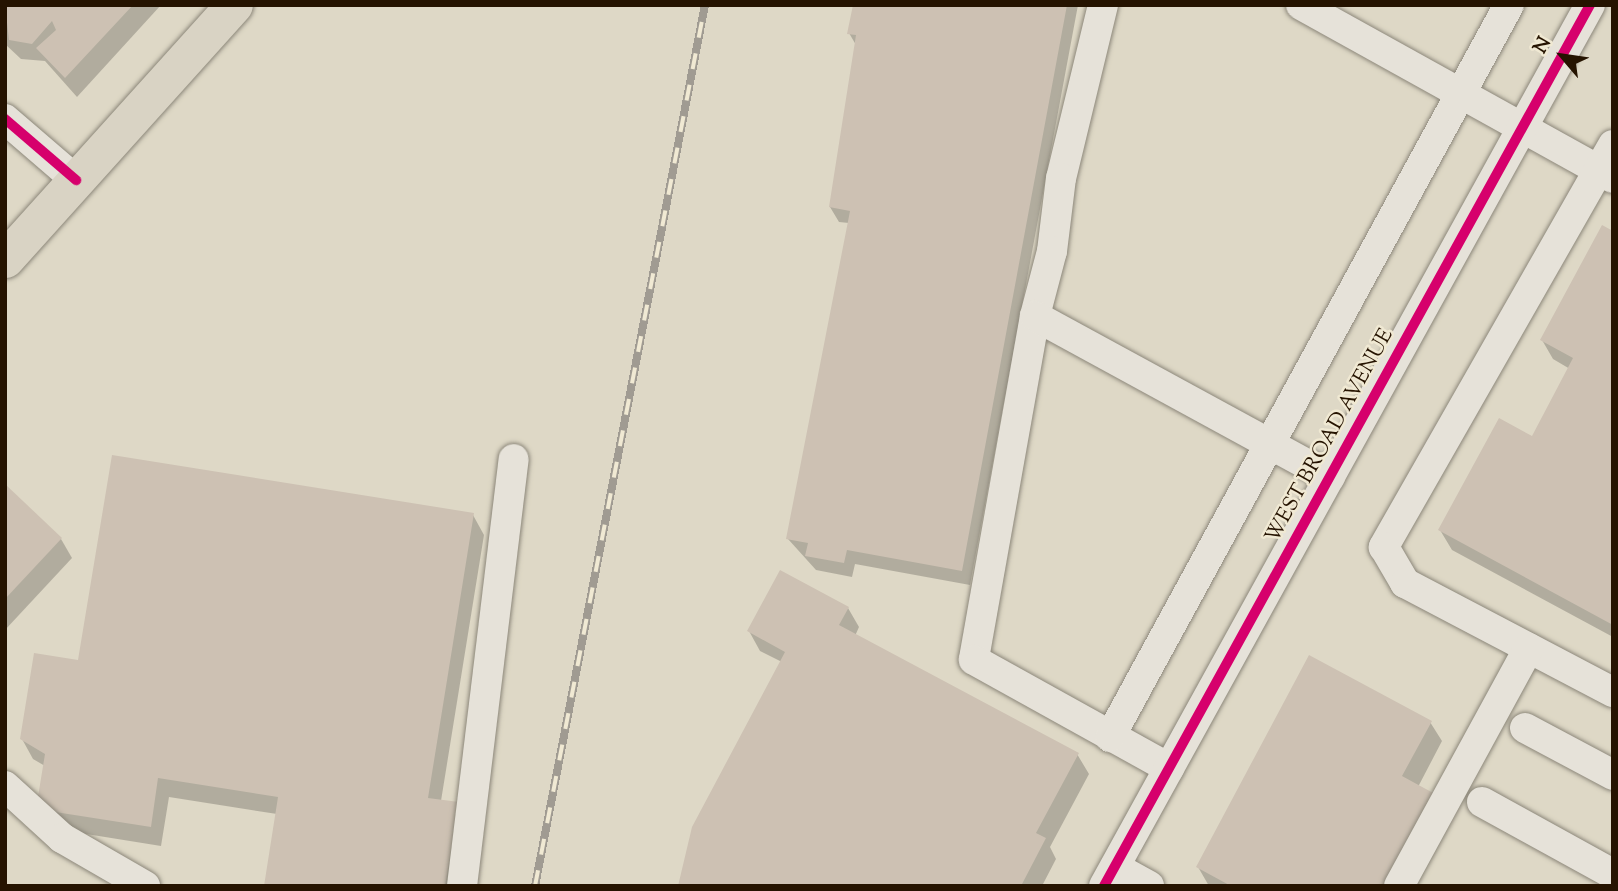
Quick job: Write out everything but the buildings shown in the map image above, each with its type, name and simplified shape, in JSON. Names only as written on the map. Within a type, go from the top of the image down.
[{"type":"main road","points":[[5,259],[234,5]]},
{"type":"street","points":[[1103,5],[1061,178],[1052,251],[1035,316],[974,660],[1169,768]]},
{"type":"street","points":[[1301,5],[1524,125],[1608,164],[1384,547],[1405,583],[1613,692]]},
{"type":"street","points":[[1110,737],[1509,5]]},
{"type":"street","name":"WEST BROAD AVENUE","points":[[1110,876],[1590,5]]},
{"type":"street","points":[[5,119],[75,180]]},
{"type":"street","points":[[1035,316],[1330,477]]},
{"type":"street","points":[[462,886],[514,459]]},
{"type":"street","points":[[1399,886],[1529,648]]},
{"type":"street","points":[[1525,729],[1613,775]]},
{"type":"street","points":[[5,786],[62,838],[145,886]]},
{"type":"street","points":[[1482,802],[1613,874]]},
{"type":"street","points":[[1110,876],[1149,886]]},
{"type":"railway","points":[[535,886],[705,5]]},
{"type":"cycle path","points":[[1104,886],[1590,5]]},
{"type":"cycle path","points":[[5,119],[76,180]]}]
